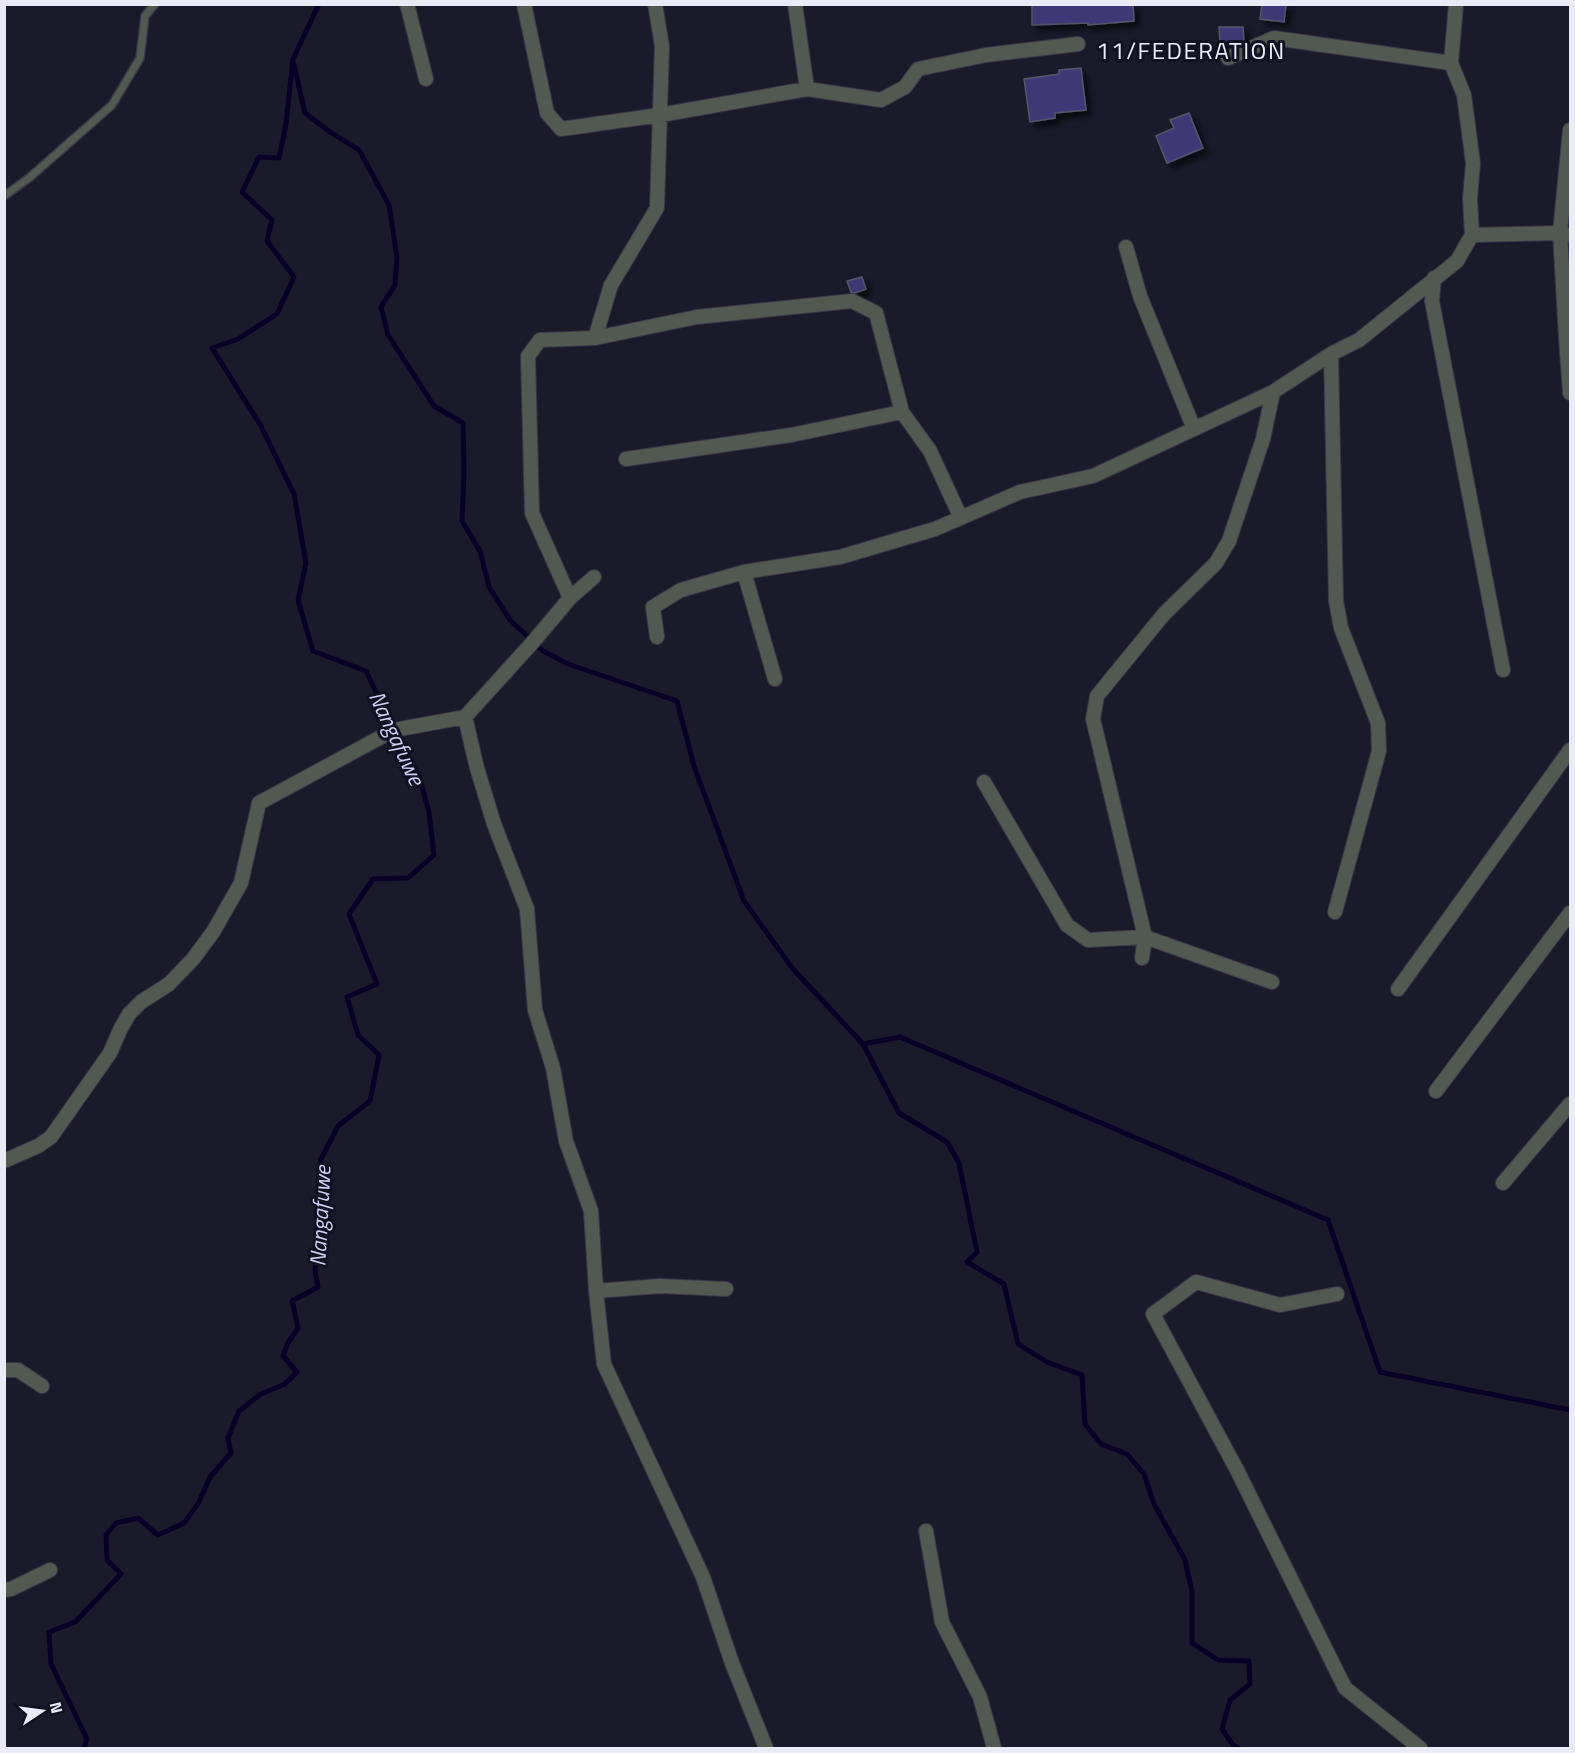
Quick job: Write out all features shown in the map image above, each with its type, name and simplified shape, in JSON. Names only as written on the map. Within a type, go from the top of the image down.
[{"type":"street","points":[[407,4],[426,79]]},
{"type":"street","points":[[524,4],[547,113],[561,129],[660,115],[807,89],[881,100],[905,87],[918,69],[986,55],[1078,44]]},
{"type":"street","points":[[595,338],[611,285],[657,208],[663,46],[655,4]]},
{"type":"street","points":[[795,4],[807,89]]},
{"type":"street","points":[[657,637],[652,607],[681,590],[744,572],[840,557],[935,529],[1020,492],[1093,476],[1272,392],[1331,354],[1359,340],[1456,261],[1472,235],[1470,199],[1473,163],[1464,95],[1451,63],[1456,4]]},
{"type":"street","points":[[1228,58],[1274,39],[1451,63]]},
{"type":"street","points":[[1570,130],[1565,234],[1566,338],[1570,393]]},
{"type":"street","points":[[1472,235],[1565,234]]},
{"type":"street","points":[[1126,247],[1140,296],[1194,429]]},
{"type":"street","points":[[1434,278],[1432,301],[1503,670]]},
{"type":"street","points":[[570,598],[532,513],[528,356],[540,340],[595,338],[697,317],[852,301],[876,313],[902,412],[930,451],[961,518]]},
{"type":"street","points":[[1331,354],[1336,601],[1341,628],[1378,723],[1379,751],[1335,912]]},
{"type":"street","points":[[1142,958],[1145,937],[1093,718],[1097,696],[1164,614],[1216,563],[1229,541],[1263,440],[1272,392]]},
{"type":"street","points":[[626,459],[791,435],[902,412]]},
{"type":"street","points":[[744,572],[775,679]]},
{"type":"street","points":[[4,1161],[38,1146],[51,1137],[110,1053],[129,1014],[141,1002],[169,984],[193,959],[213,932],[241,883],[259,803],[394,730],[465,717],[534,642],[570,598],[594,577]]},
{"type":"street","points":[[465,717],[494,824],[527,909],[536,1010],[553,1068],[566,1141],[591,1211],[604,1364],[703,1577],[732,1663],[766,1749]]},
{"type":"street","points":[[1398,989],[1570,750]]},
{"type":"street","points":[[984,782],[1067,925],[1088,940],[1145,937],[1272,982]]},
{"type":"street","points":[[1436,1091],[1570,913]]},
{"type":"street","points":[[1503,1183],[1570,1104]]},
{"type":"street","points":[[1337,1294],[1280,1305],[1196,1282],[1153,1314],[1237,1470],[1345,1688],[1420,1749]]},
{"type":"street","points":[[596,1291],[660,1286],[726,1288]]},
{"type":"street","points":[[4,1370],[18,1370],[42,1386]]},
{"type":"street","points":[[926,1531],[942,1622],[980,1697],[994,1749]]},
{"type":"street","points":[[4,1590],[11,1589],[50,1570]]},
{"type":"lane","points":[[4,196],[29,178],[112,105],[140,58],[145,16],[155,4]]},
{"type":"building","points":[[1032,4],[1133,4],[1134,21],[1088,25],[1088,23],[1032,25]]},
{"type":"building","points":[[1262,4],[1286,4],[1284,22],[1260,19]]},
{"type":"building","points":[[1219,27],[1243,27],[1244,41],[1237,44],[1220,44]]},
{"type":"building","points":[[1081,68],[1086,110],[1055,113],[1055,118],[1030,122],[1024,79],[1059,74],[1059,70]]},
{"type":"building","points":[[1189,113],[1203,148],[1167,163],[1156,136],[1174,128],[1170,120]]},
{"type":"building","points":[[862,277],[866,289],[851,292],[847,281]]},
{"type":"waterway","name":"Nangafuwe","points":[[84,1748],[87,1739],[51,1664],[49,1632],[75,1622],[121,1574],[107,1560],[106,1535],[116,1523],[138,1518],[158,1535],[184,1523],[199,1502],[210,1477],[231,1453],[228,1438],[239,1411],[261,1394],[285,1384],[297,1372],[283,1356],[298,1328],[292,1301],[318,1287],[315,1271],[320,1161],[338,1126],[370,1101],[379,1055],[358,1035],[347,997],[377,984],[349,914],[373,879],[408,878],[434,855],[429,812],[419,776],[366,671],[313,651],[298,600],[306,563],[294,494],[261,426],[212,348],[238,339],[277,314],[294,277],[267,241],[272,220],[242,192],[259,157],[279,158],[286,124],[293,59],[319,4]]},
{"type":"waterway","points":[[294,65],[305,113],[359,150],[389,205],[397,258],[395,285],[381,307],[388,335],[434,406],[463,423],[462,521],[480,551],[489,587],[510,620],[543,651],[568,664],[677,701],[694,766],[744,901],[793,969],[863,1044],[899,1113],[947,1142],[959,1163],[977,1252],[967,1262],[1004,1284],[1018,1344],[1047,1362],[1082,1375],[1085,1424],[1101,1444],[1127,1454],[1144,1474],[1154,1504],[1185,1560],[1192,1592],[1192,1643],[1218,1660],[1249,1661],[1250,1684],[1230,1700],[1222,1729],[1233,1745],[1238,1748]]},
{"type":"waterway","points":[[863,1044],[900,1037],[1328,1220],[1380,1372],[1570,1410]]},
{"type":"district","name":"11/FEDERATION","points":[[1191,50]]}]
